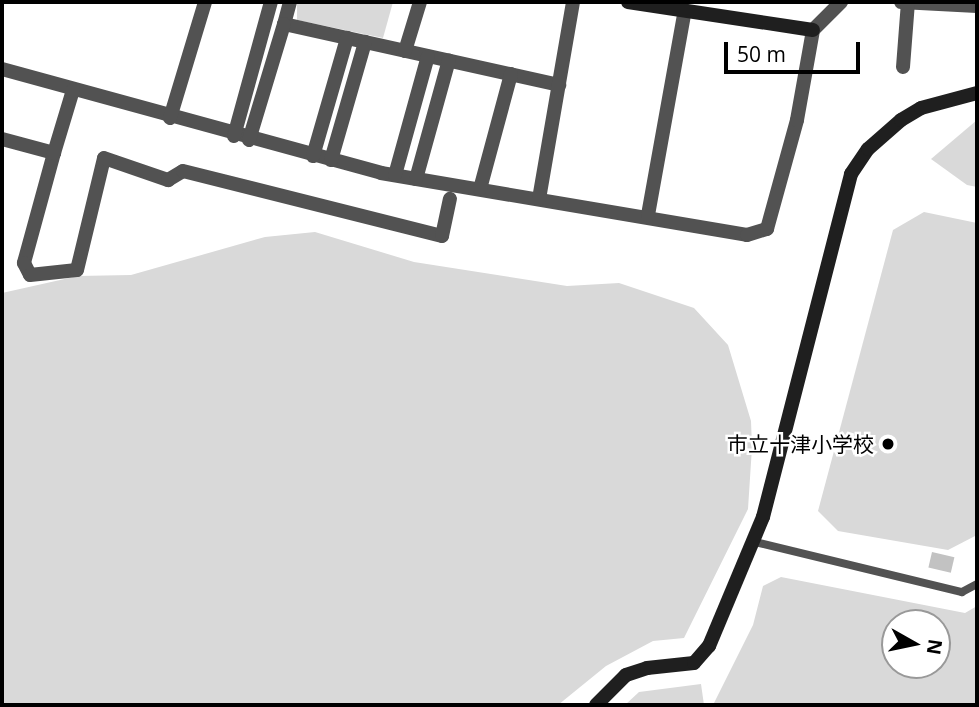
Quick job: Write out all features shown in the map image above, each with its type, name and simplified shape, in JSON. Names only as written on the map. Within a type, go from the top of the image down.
[{"type":"street","points":[[170,118],[205,2]]},
{"type":"street","points":[[234,136],[271,2]]},
{"type":"street","points":[[250,140],[290,2]]},
{"type":"street","points":[[405,51],[420,2]]},
{"type":"street","points":[[539,199],[573,2]]},
{"type":"street","points":[[628,2],[813,30]]},
{"type":"street","points":[[2,69],[234,136],[395,175],[648,215],[747,235],[767,229],[797,120],[813,30],[839,2]]},
{"type":"street","points":[[901,2],[977,6]]},
{"type":"street","points":[[903,67],[908,2]]},
{"type":"street","points":[[648,215],[685,10]]},
{"type":"street","points":[[285,24],[559,85]]},
{"type":"street","points":[[313,156],[347,38]]},
{"type":"street","points":[[331,160],[365,42]]},
{"type":"street","points":[[395,175],[428,56]]},
{"type":"street","points":[[416,178],[449,60]]},
{"type":"street","points":[[481,189],[511,74]]},
{"type":"street","points":[[73,90],[24,263],[30,275],[78,270],[104,158],[168,180],[183,171],[442,236],[450,199]]},
{"type":"street","points":[[596,705],[626,675],[647,668],[694,663],[709,646],[755,542],[850,173],[868,149],[901,120],[921,108],[977,93]]},
{"type":"street","points":[[2,139],[54,153]]},
{"type":"lane","points":[[755,542],[962,592],[977,584]]},
{"type":"shaded area","points":[[297,2],[393,2],[383,38],[297,20]]},
{"type":"shaded area","points":[[977,120],[977,187],[967,185],[931,159]]},
{"type":"shaded area","name":"市立十津小学校","points":[[924,212],[977,223],[977,535],[948,550],[838,531],[818,511],[893,230]]},
{"type":"shaded area","points":[[315,232],[414,262],[567,286],[619,283],[694,308],[728,345],[751,421],[748,509],[684,638],[653,641],[606,666],[558,705],[2,705],[2,293],[78,276],[131,275],[265,237]]},
{"type":"shaded area","points":[[781,577],[945,609],[881,609],[881,679],[951,679],[951,610],[965,613],[977,606],[977,705],[713,705],[753,625],[763,586]]},
{"type":"shaded area","points":[[701,684],[704,705],[625,705],[639,692]]},
{"type":"building","points":[[932,552],[954,557],[951,573],[928,568]]},
{"type":"place","name":"市立十津小学校","points":[[888,444]]}]
